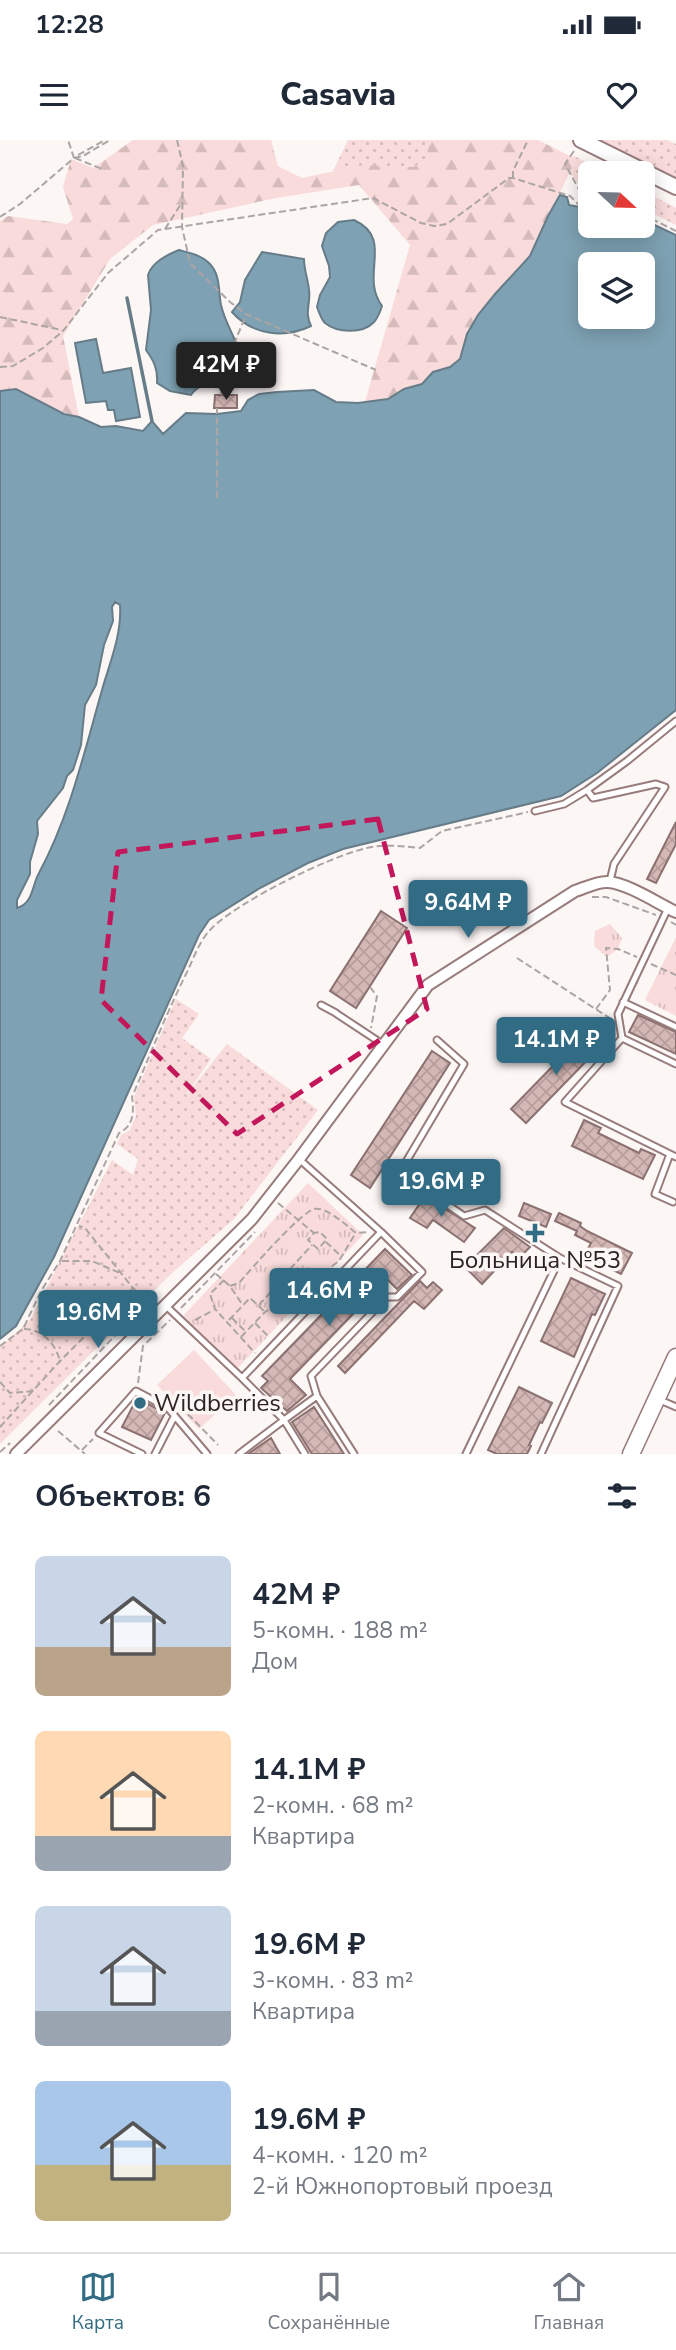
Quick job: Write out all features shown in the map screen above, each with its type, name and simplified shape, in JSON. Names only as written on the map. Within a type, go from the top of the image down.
[{"type":"main road","points":[[631,1454],[676,1357]]},
{"type":"street","points":[[578,145],[676,187]]},
{"type":"street","points":[[16,1454],[252,1219],[428,985],[575,891],[610,881],[669,913]]},
{"type":"lane","points":[[535,811],[564,804],[587,790],[676,721]]},
{"type":"lane","points":[[587,790],[593,798],[656,784],[665,787],[614,864],[610,881]]},
{"type":"lane","points":[[622,1038],[618,1014],[669,913]]},
{"type":"lane","points":[[623,1002],[676,1027]]},
{"type":"lane","points":[[321,1005],[384,1045]]},
{"type":"lane","points":[[622,1038],[676,1063]]},
{"type":"lane","points":[[622,1038],[565,1102],[673,1156],[655,1194],[673,1202]]},
{"type":"lane","points":[[437,1040],[464,1065],[400,1172],[464,1216],[485,1210],[560,1258],[618,1286],[541,1454]]},
{"type":"lane","points":[[299,1159],[422,1272],[397,1297],[387,1297],[311,1377],[317,1396],[354,1454]]},
{"type":"lane","points":[[242,1378],[381,1232]]},
{"type":"lane","points":[[466,1454],[560,1258]]},
{"type":"lane","points":[[165,1305],[284,1420],[305,1454]]},
{"type":"lane","points":[[142,1454],[99,1433],[136,1391],[168,1408],[207,1454]]},
{"type":"lane","points":[[239,1454],[317,1396]]},
{"type":"lane","points":[[657,1399],[676,1407]]},
{"type":"lane","points":[[155,1454],[174,1417]]},
{"type":"path","points":[[68,140],[74,158]]},
{"type":"path","points":[[0,217],[20,204],[74,158],[105,140]]},
{"type":"path","points":[[74,158],[83,156],[110,140]]},
{"type":"path","points":[[177,140],[183,166],[182,227],[190,263],[230,303],[246,314],[376,370]]},
{"type":"path","points":[[513,178],[513,172],[528,140]]},
{"type":"path","points":[[578,145],[565,164],[578,186]]},
{"type":"path","points":[[74,158],[102,169]]},
{"type":"path","points":[[0,367],[13,366],[43,348],[63,331],[108,273],[158,230],[373,198],[421,223],[433,226],[447,224],[509,178],[570,196],[578,204]]},
{"type":"path","points":[[164,229],[182,203]]},
{"type":"path","points":[[655,220],[676,231]]},
{"type":"path","points":[[221,395],[226,363],[246,314]]},
{"type":"path","points":[[0,317],[63,331]]},
{"type":"path","points":[[217,408],[217,498]]},
{"type":"path","points":[[0,1346],[23,1329],[78,1225],[119,1133],[127,1129],[134,1114],[132,1097],[174,997],[211,929],[265,893],[345,854],[391,845],[420,848],[442,831],[535,811]]},
{"type":"path","points":[[584,897],[606,897],[646,910],[669,913],[676,925]]},
{"type":"path","points":[[596,1009],[610,990],[606,948],[618,949]]},
{"type":"path","points":[[517,958],[619,1021]]},
{"type":"path","points":[[369,1033],[377,996],[370,987]]},
{"type":"path","points":[[278,1203],[314,1233]]},
{"type":"path","points":[[230,1286],[239,1283],[297,1219],[314,1209],[321,1209],[340,1219],[356,1233],[343,1257],[300,1290],[265,1312],[241,1337]]},
{"type":"path","points":[[49,1405],[147,1303],[85,1227],[78,1225]]},
{"type":"path","points":[[320,1232],[327,1239],[325,1242],[318,1249],[308,1240],[314,1233],[320,1232]]},
{"type":"path","points":[[325,1242],[343,1257]]},
{"type":"path","points":[[259,1306],[281,1281],[281,1272],[289,1270],[312,1244]]},
{"type":"path","points":[[60,1261],[92,1261],[121,1273]]},
{"type":"path","points":[[289,1270],[293,1275],[291,1282]]},
{"type":"path","points":[[215,1274],[230,1286],[243,1305]]},
{"type":"path","points":[[224,1280],[210,1294],[215,1309],[260,1359]]},
{"type":"path","points":[[281,1281],[287,1284],[291,1282]]},
{"type":"path","points":[[291,1282],[314,1302]]},
{"type":"path","points":[[0,1427],[60,1361],[133,1288]]},
{"type":"path","points":[[227,1322],[250,1298],[265,1312]]},
{"type":"path","points":[[192,1322],[215,1309]]},
{"type":"path","points":[[138,1380],[143,1346],[175,1315]]},
{"type":"path","points":[[232,1317],[246,1332]]},
{"type":"path","points":[[255,1322],[275,1343]]},
{"type":"path","points":[[23,1329],[38,1331],[48,1339],[58,1351],[60,1361]]},
{"type":"path","points":[[1,1338],[5,1342]]},
{"type":"path","points":[[0,1382],[10,1394],[35,1391]]},
{"type":"path","points":[[183,1409],[218,1445]]},
{"type":"path","points":[[58,1431],[85,1454]]},
{"type":"path","points":[[82,1451],[99,1433]]},
{"type":"path","points":[[0,1451],[14,1440]]},
{"type":"highlighted area","points":[[378,819],[427,1009],[237,1134],[101,1000],[118,852]]},
{"type":"green space","points":[[133,140],[271,140],[278,166],[302,178],[364,165],[413,167],[427,161],[428,140],[538,140],[576,159],[530,256],[478,315],[467,335],[460,359],[450,367],[433,372],[422,384],[404,389],[388,399],[365,402],[410,245],[359,185],[276,198],[153,225],[110,259],[63,336],[79,417],[31,397],[0,391],[0,221],[8,216],[67,224],[73,219],[63,187],[71,159],[93,168]]},
{"type":"green space","points":[[348,140],[428,140],[427,161],[413,167],[333,171]]},
{"type":"green space","points":[[597,140],[667,140],[676,144],[676,180],[655,169],[655,161],[638,161]]},
{"type":"green space","points":[[574,156],[584,161],[578,161],[578,183],[565,166]]},
{"type":"green space","points":[[655,197],[676,208],[676,225],[655,214]]},
{"type":"green space","points":[[610,924],[622,938],[618,949],[607,957],[594,946],[595,931]]},
{"type":"green space","points":[[676,937],[676,1016],[645,1000]]},
{"type":"green space","points":[[176,999],[199,1014],[182,1038],[211,1059],[181,1102],[227,1044],[318,1110],[234,1219],[172,1273],[0,1444],[0,1347],[30,1320],[112,1160],[133,1175],[138,1159],[117,1144],[121,1135],[130,1130],[136,1116],[134,1097]]},
{"type":"green space","points":[[308,1183],[363,1235],[238,1368],[183,1316]]},
{"type":"green space","points":[[194,1350],[236,1395],[199,1429],[157,1385]]},
{"type":"water","points":[[560,195],[567,197],[569,205],[578,207],[578,238],[655,238],[655,225],[676,235],[676,710],[597,773],[561,796],[343,849],[308,863],[260,888],[209,920],[199,935],[54,1257],[16,1326],[0,1339],[0,391],[16,389],[64,414],[79,417],[101,427],[116,426],[143,431],[152,421],[163,434],[186,413],[217,414],[241,411],[248,400],[259,394],[314,390],[336,402],[358,403],[388,399],[404,389],[422,384],[433,372],[450,367],[460,359],[467,334],[478,315],[530,256]],"holes":[[[115,602],[120,605],[117,637],[75,783],[59,829],[29,898],[17,908],[17,900],[30,874],[30,862],[38,834],[37,821],[63,788],[67,776],[73,770],[81,745],[85,705],[96,685],[104,645],[113,621],[112,607]]]},
{"type":"water","points":[[354,220],[366,228],[372,237],[375,247],[374,282],[382,306],[377,319],[369,326],[350,331],[336,329],[325,323],[317,307],[330,277],[322,246],[326,233],[338,222]]},
{"type":"water","points":[[179,250],[202,258],[213,268],[221,305],[239,357],[230,376],[218,387],[203,386],[191,395],[170,391],[157,383],[155,365],[146,350],[151,310],[148,275],[156,263]]},
{"type":"water","points":[[262,252],[304,259],[311,326],[290,333],[269,332],[249,326],[232,312],[240,302],[245,280]]},
{"type":"water","points":[[96,339],[103,373],[131,368],[140,417],[116,421],[114,410],[108,410],[106,401],[86,403],[75,343]]},
{"type":"building","points":[[215,395],[237,395],[237,408],[214,408]]},
{"type":"building","points":[[676,822],[676,844],[656,883],[647,879]]},
{"type":"building","points":[[381,911],[407,928],[356,1008],[330,991]]},
{"type":"building","points":[[638,1015],[676,1032],[676,1054],[629,1032]]},
{"type":"building","points":[[586,1032],[601,1046],[526,1123],[511,1109]]},
{"type":"building","points":[[432,1051],[450,1063],[370,1188],[351,1175]]},
{"type":"building","points":[[584,1120],[601,1128],[598,1133],[639,1153],[641,1149],[655,1155],[643,1179],[572,1146]]},
{"type":"building","points":[[425,1196],[475,1228],[464,1242],[433,1220],[427,1228],[410,1218]]},
{"type":"building","points":[[524,1203],[551,1214],[546,1227],[519,1216]]},
{"type":"building","points":[[559,1213],[581,1223],[580,1226],[587,1231],[632,1253],[621,1274],[584,1256],[591,1243],[575,1235],[577,1231],[555,1221]]},
{"type":"building","points":[[504,1228],[530,1247],[519,1258],[512,1252],[482,1284],[465,1267]]},
{"type":"building","points":[[385,1249],[412,1275],[397,1289],[387,1279],[290,1379],[306,1395],[287,1411],[261,1388],[268,1381],[262,1376]]},
{"type":"building","points":[[571,1278],[605,1294],[595,1315],[592,1314],[574,1357],[541,1341]]},
{"type":"building","points":[[420,1281],[427,1288],[433,1282],[442,1290],[424,1309],[414,1301],[345,1373],[338,1366]]},
{"type":"building","points":[[519,1387],[552,1403],[542,1423],[540,1422],[527,1454],[497,1454],[488,1450]]},
{"type":"building","points":[[137,1398],[165,1413],[151,1440],[122,1427]]},
{"type":"building","points":[[314,1407],[344,1454],[312,1454],[292,1422]]},
{"type":"building","points":[[271,1438],[280,1454],[248,1454]]},
{"type":"waterway","points":[[127,298],[152,421]]},
{"type":"place","name":"Больница №53","points":[[535,1233]]},
{"type":"place","name":"Wildberries","points":[[140,1403]]}]
